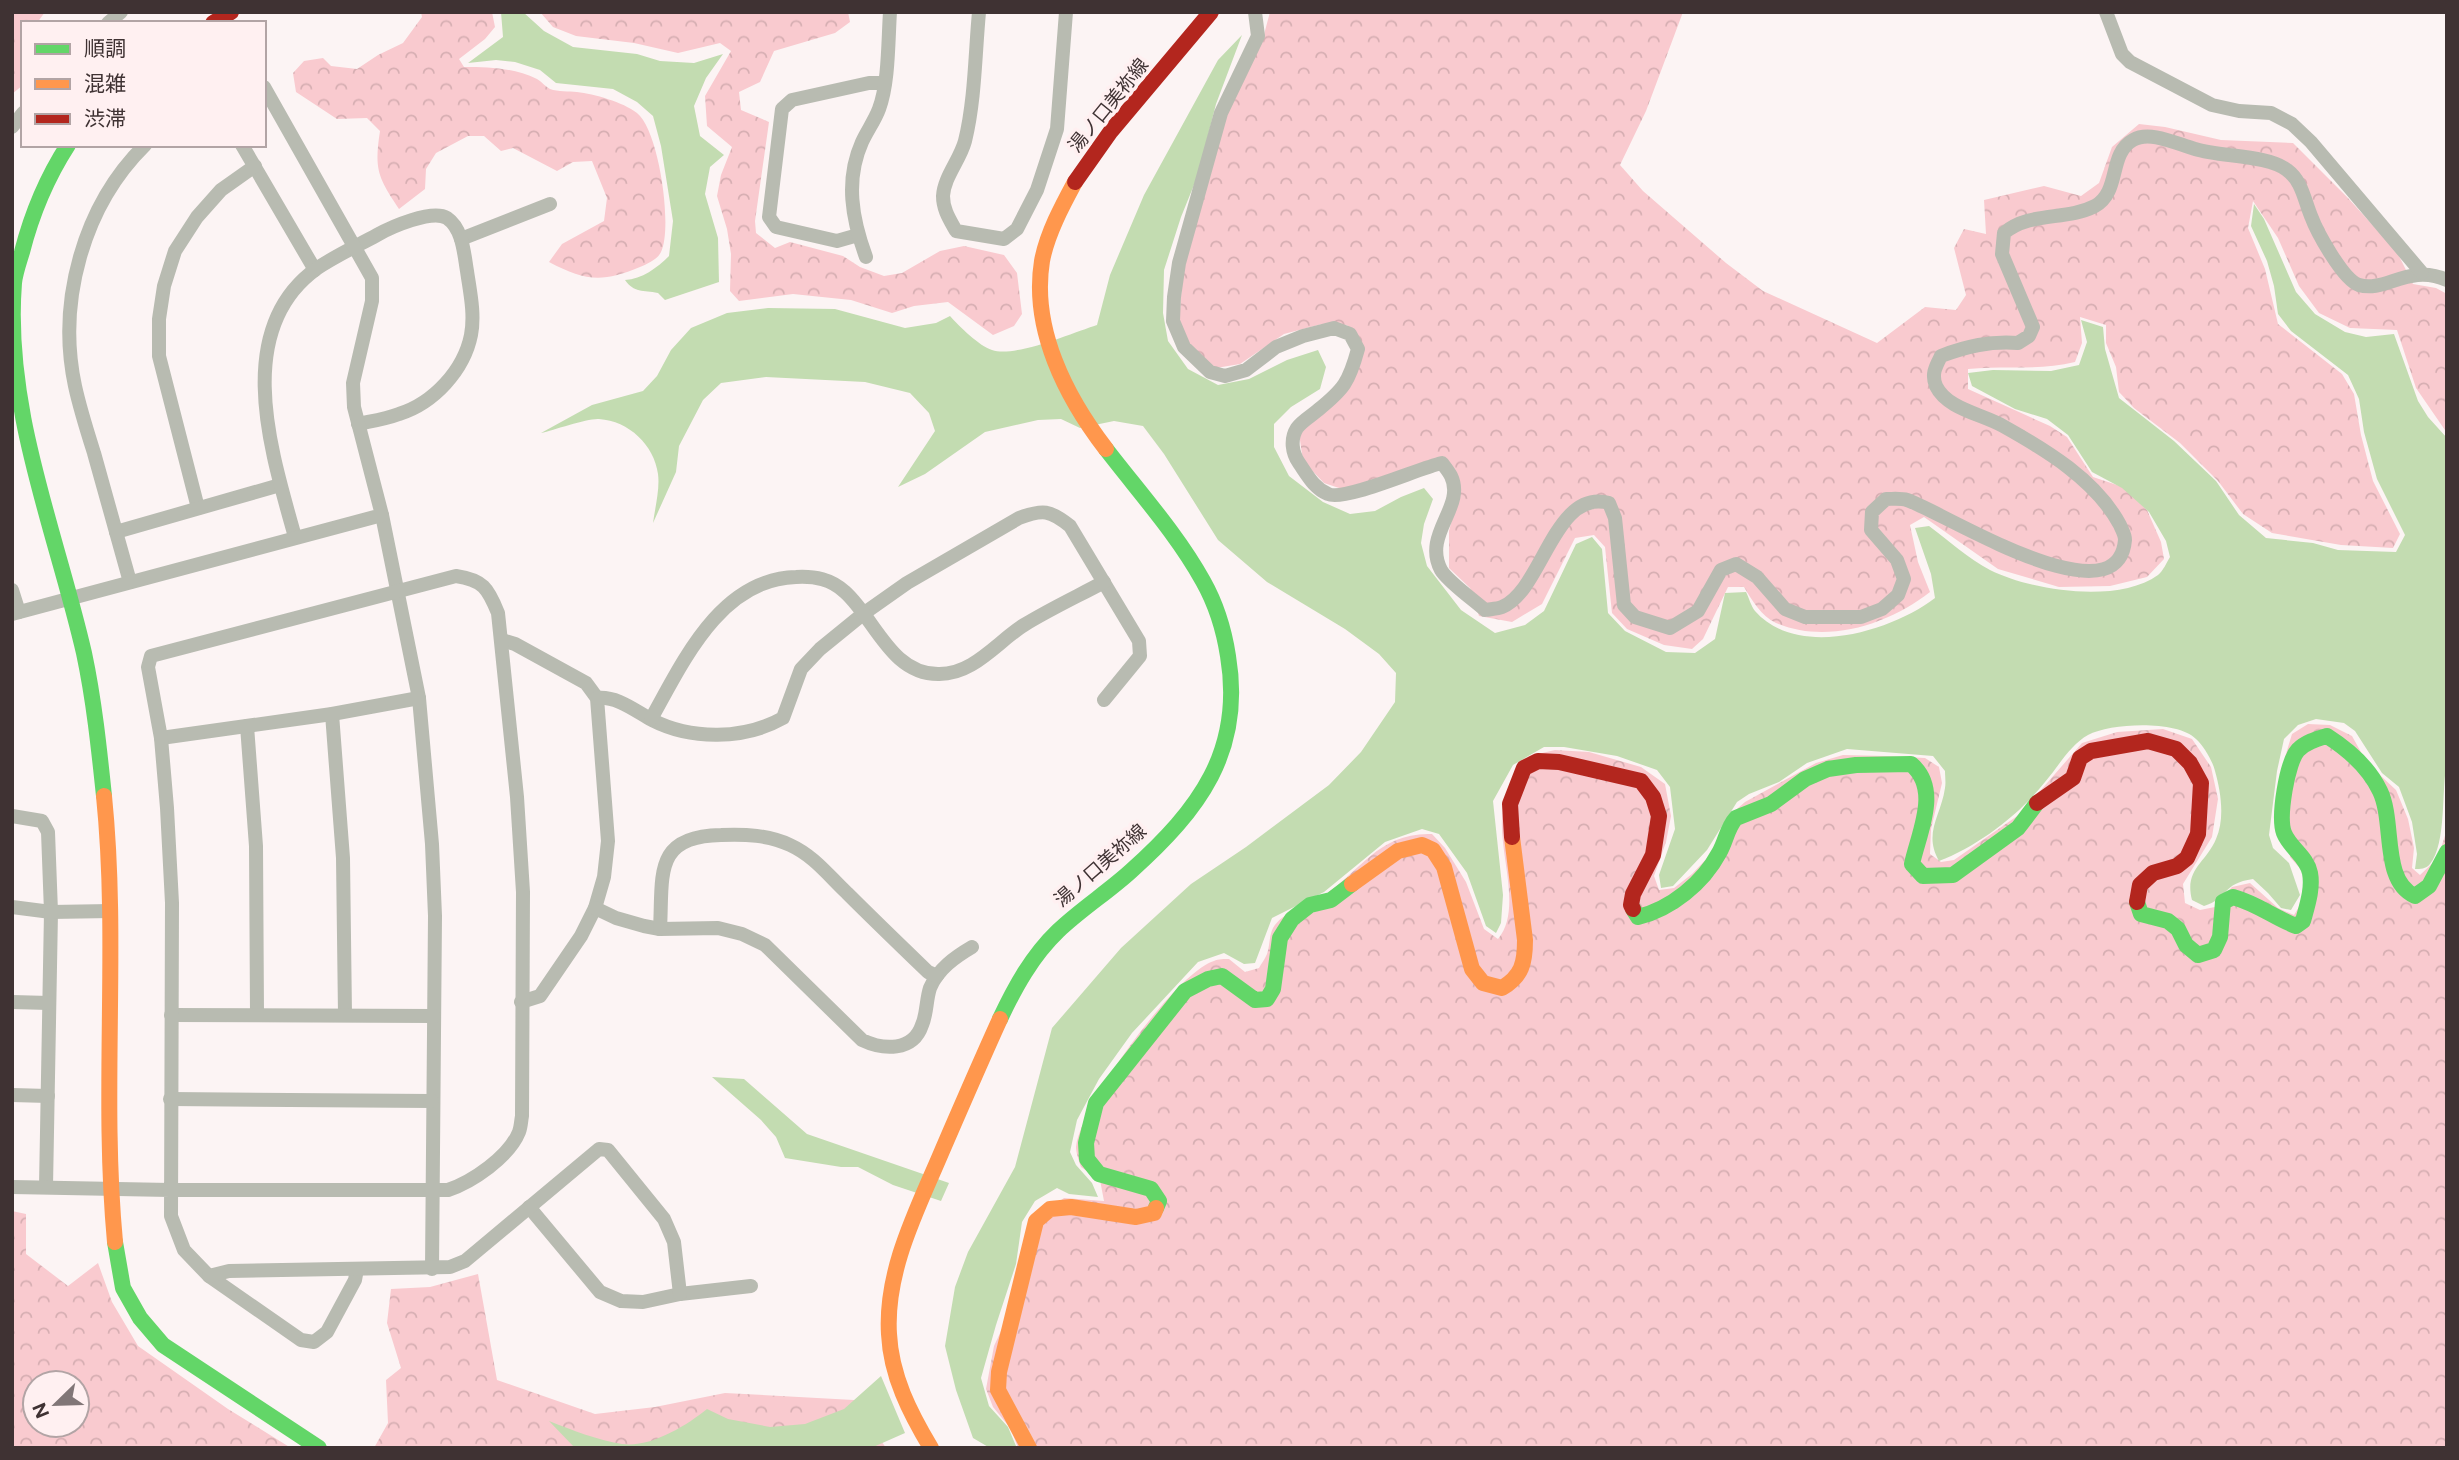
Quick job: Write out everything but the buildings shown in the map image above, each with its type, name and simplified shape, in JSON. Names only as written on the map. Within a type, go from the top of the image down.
[{"type":"street","points":[[866,257],[851,202],[852,172],[861,143],[880,108],[890,12]]},
{"type":"street","points":[[979,12],[970,117],[964,144],[943,195],[945,210],[956,231],[1004,239],[1017,229],[1037,190],[1057,129],[1066,12]]},
{"type":"street","name":"湯ノ口美祢線","points":[[928,1444],[901,1395],[890,1357],[887,1329],[890,1290],[900,1252],[941,1154],[1014,988],[1041,950],[1072,916],[1129,873],[1194,804],[1216,771],[1228,730],[1231,693],[1228,651],[1215,606],[1195,567],[1093,435],[1059,373],[1045,331],[1041,293],[1042,262],[1058,212],[1087,161],[1212,12]]},
{"type":"street","points":[[1255,12],[1258,36],[1221,113],[1179,263],[1173,321],[1184,348],[1210,372],[1225,376],[1246,370],[1276,347],[1303,336],[1334,328],[1350,334],[1358,349],[1351,373],[1341,391],[1298,427],[1292,442],[1296,458],[1315,486],[1331,496],[1346,495],[1441,463],[1452,478],[1454,498],[1435,541],[1436,555],[1442,572],[1485,610],[1501,608],[1516,597],[1566,520],[1581,506],[1595,499],[1609,503],[1615,518],[1624,605],[1635,617],[1670,628],[1698,611],[1721,570],[1736,564],[1757,577],[1785,609],[1805,617],[1861,617],[1882,609],[1898,596],[1903,579],[1897,560],[1871,530],[1872,512],[1886,499],[1905,499],[2001,546],[2044,561],[2087,573],[2108,569],[2122,555],[2126,536],[2111,509],[2087,484],[2048,453],[2001,425],[1951,402],[1936,387],[1933,374],[1941,356],[1995,341],[2018,343],[2029,336],[2033,327],[2002,254],[2004,233],[2013,226],[2030,220],[2076,212],[2093,207],[2105,199],[2113,184],[2123,147],[2136,138],[2148,136],[2201,151],[2271,160],[2287,170],[2299,182],[2312,219],[2349,279],[2360,286],[2378,285],[2422,273],[2447,280]]},
{"type":"street","points":[[2106,12],[2122,54],[2130,62],[2212,105],[2239,111],[2271,113],[2291,124],[2311,142],[2422,273]]},
{"type":"street","points":[[858,235],[837,241],[776,227],[769,217],[782,109],[792,100],[869,83],[884,83]]},
{"type":"street","points":[[266,90],[372,278],[372,301],[353,383],[354,407],[399,591],[419,698],[432,844],[435,916],[432,1269]]},
{"type":"street","points":[[67,147],[50,173],[29,223],[13,281],[17,387],[24,426],[84,654],[97,728],[107,825],[111,911],[110,1189],[116,1255],[123,1288],[140,1318],[163,1345],[318,1448]]},
{"type":"street","points":[[130,582],[75,386],[69,340],[73,290],[82,244],[104,198],[143,147]]},
{"type":"street","points":[[243,147],[315,270]]},
{"type":"street","points":[[198,508],[159,356],[159,319],[164,286],[175,251],[197,217],[221,190],[255,166]]},
{"type":"street","points":[[461,239],[550,204]]},
{"type":"street","points":[[295,537],[280,485],[263,391],[268,348],[277,317],[294,291],[315,270],[356,246],[391,227],[435,214],[447,218],[461,239],[472,307],[471,335],[461,360],[446,384],[424,402],[401,414],[358,424]]},
{"type":"street","points":[[116,532],[280,485]]},
{"type":"street","points":[[597,698],[610,696],[674,731],[700,734],[750,732],[767,727],[783,718],[801,669],[820,649],[863,614],[929,570],[1019,518],[1039,511],[1056,514],[1070,526],[1139,641],[1140,656],[1104,700]]},
{"type":"street","points":[[12,590],[15,613],[382,515]]},
{"type":"street","points":[[12,1187],[170,1191],[448,1190],[481,1174],[519,1133],[522,1116],[523,892],[517,797],[498,613],[489,591],[474,579],[456,576],[151,656],[148,667],[161,738],[171,890],[170,1099],[170,1191],[171,1216],[184,1250],[209,1276],[301,1340],[314,1342],[327,1332],[355,1280],[357,1269]]},
{"type":"street","points":[[651,719],[688,652],[712,621],[755,587],[783,577],[811,576],[831,582],[847,594],[893,653],[910,667],[937,674],[958,671],[981,659],[1024,625],[1104,582]]},
{"type":"street","points":[[502,640],[515,644],[586,683],[597,698],[608,841],[604,877],[595,908],[581,936],[540,996],[521,1002]]},
{"type":"street","points":[[161,738],[332,714],[419,698]]},
{"type":"street","points":[[332,714],[343,858],[345,1014]]},
{"type":"street","points":[[247,726],[256,846],[257,1014]]},
{"type":"street","points":[[1029,1448],[998,1390],[999,1372],[1036,1221],[1049,1209],[1070,1207],[1136,1217],[1154,1213],[1159,1201],[1151,1188],[1099,1174],[1087,1159],[1086,1143],[1096,1103],[1185,991],[1208,979],[1222,976],[1255,1000],[1266,999],[1273,989],[1280,938],[1292,919],[1310,905],[1331,900],[1398,851],[1422,845],[1433,850],[1444,867],[1472,969],[1483,983],[1502,988],[1516,980],[1525,957],[1525,940],[1510,804],[1524,768],[1538,761],[1559,762],[1641,782],[1653,797],[1659,817],[1653,855],[1633,894],[1632,905],[1638,917],[1651,916],[1672,903],[1712,866],[1734,819],[1782,798],[1818,772],[1835,768],[1911,764],[1920,769],[1927,786],[1927,802],[1912,864],[1923,876],[1936,877],[1953,874],[2018,828],[2039,801],[2073,778],[2080,758],[2091,751],[2148,741],[2176,749],[2189,763],[2202,783],[2200,813],[2198,834],[2187,858],[2177,866],[2153,873],[2140,885],[2136,905],[2141,914],[2168,921],[2178,929],[2186,945],[2198,955],[2214,950],[2220,937],[2223,902],[2233,897],[2254,903],[2295,926],[2303,921],[2310,876],[2307,864],[2290,844],[2282,827],[2288,769],[2295,751],[2309,740],[2328,736],[2345,747],[2363,766],[2381,792],[2389,822],[2396,876],[2402,889],[2408,894],[2415,896],[2429,886],[2447,852]]},
{"type":"street","points":[[12,816],[42,821],[48,832],[51,912],[46,1187]]},
{"type":"street","points":[[660,929],[663,875],[669,854],[682,841],[699,835],[766,836],[790,845],[816,860],[928,972],[937,976]]},
{"type":"street","points":[[12,907],[51,912],[111,911]]},
{"type":"street","points":[[595,908],[616,918],[660,929],[718,928],[742,934],[765,945],[862,1040],[890,1049],[908,1042],[922,1029],[930,989],[937,976],[957,956],[972,947]]},
{"type":"street","points":[[12,1002],[49,1003]]},
{"type":"street","points":[[171,1015],[433,1016]]},
{"type":"street","points":[[12,1095],[48,1096]]},
{"type":"street","points":[[170,1099],[432,1101]]},
{"type":"street","points":[[209,1276],[229,1270],[450,1267],[465,1261],[599,1149],[608,1150],[664,1219],[674,1242],[680,1294]]},
{"type":"street","points":[[529,1207],[600,1292],[621,1301],[643,1302],[680,1294],[751,1286]]},
{"type":"green space","points":[[12,12],[45,12],[38,21],[21,21],[21,87],[12,94]]},
{"type":"green space","points":[[421,12],[492,12],[495,27],[485,39],[459,59],[464,67],[520,72],[537,79],[550,89],[600,97],[624,105],[637,113],[652,139],[662,180],[664,240],[657,257],[615,276],[594,278],[573,273],[549,262],[562,244],[604,221],[607,198],[592,161],[573,162],[557,171],[513,148],[501,151],[484,136],[468,136],[436,153],[426,169],[425,189],[399,209],[379,173],[377,155],[380,131],[367,118],[337,119],[296,92],[293,73],[304,61],[323,58],[331,66],[357,69],[403,43],[422,17]]},
{"type":"green space","points":[[540,12],[848,12],[850,22],[835,33],[774,51],[760,82],[739,92],[741,110],[769,122],[755,221],[756,233],[775,248],[790,242],[843,256],[860,267],[884,276],[902,273],[940,251],[964,246],[1004,255],[1017,273],[1022,314],[1014,326],[993,335],[948,302],[914,306],[892,313],[851,300],[793,294],[739,301],[730,291],[731,254],[717,196],[721,175],[732,147],[707,126],[705,96],[731,51],[720,43],[678,53],[634,43],[576,36],[553,27]]},
{"type":"green space","points":[[1270,12],[1683,12],[1646,111],[1620,165],[1643,191],[1726,263],[1763,291],[1877,343],[1925,307],[1956,310],[1966,295],[1954,248],[1964,229],[1986,234],[1984,200],[2044,186],[2081,196],[2099,183],[2112,147],[2139,124],[2221,140],[2293,143],[2397,252],[2413,284],[2436,288],[2447,294],[2447,433],[2416,388],[2397,330],[2350,328],[2319,313],[2299,286],[2278,238],[2253,201],[2248,228],[2265,269],[2278,324],[2342,374],[2354,394],[2373,481],[2400,534],[2393,548],[2341,545],[2272,533],[2243,514],[2218,481],[2180,443],[2134,408],[2119,392],[2116,367],[2106,343],[2106,325],[2080,317],[2082,343],[2075,362],[2049,366],[1968,369],[1968,389],[2050,426],[2067,437],[2093,477],[2123,487],[2147,510],[2161,542],[2164,559],[2147,577],[2110,586],[2059,587],[1998,569],[1924,517],[1910,525],[1918,562],[1930,592],[1914,603],[1877,622],[1857,628],[1816,632],[1776,623],[1761,612],[1744,587],[1728,587],[1703,639],[1692,649],[1664,645],[1627,629],[1612,613],[1605,547],[1594,535],[1575,538],[1542,604],[1512,622],[1479,616],[1470,588],[1449,568],[1449,531],[1458,496],[1439,460],[1342,489],[1324,483],[1303,461],[1299,433],[1317,415],[1361,347],[1347,325],[1322,324],[1284,334],[1240,364],[1210,369],[1189,346],[1179,322],[1184,259],[1225,110],[1262,42]]},
{"type":"green space","points":[[2308,724],[2330,725],[2352,736],[2367,763],[2396,790],[2408,819],[2414,848],[2412,868],[2420,875],[2438,858],[2447,829],[2447,1448],[1018,1448],[1011,1429],[993,1407],[986,1389],[994,1346],[1008,1316],[1031,1221],[1064,1198],[1104,1201],[1100,1180],[1081,1167],[1076,1147],[1081,1128],[1111,1073],[1154,1014],[1197,971],[1214,961],[1229,959],[1245,972],[1259,968],[1267,954],[1271,934],[1277,922],[1323,896],[1384,846],[1414,835],[1432,834],[1445,848],[1466,882],[1484,929],[1498,939],[1509,911],[1502,825],[1504,804],[1529,756],[1555,750],[1589,752],[1641,767],[1665,784],[1671,816],[1666,842],[1654,876],[1659,890],[1674,888],[1692,874],[1710,855],[1731,814],[1745,802],[1816,763],[1843,755],[1886,756],[1925,758],[1939,767],[1942,783],[1931,829],[1930,854],[1941,862],[1954,860],[2020,814],[2082,743],[2117,732],[2163,729],[2192,739],[2211,767],[2218,799],[2212,837],[2183,884],[2185,903],[2200,910],[2215,907],[2232,887],[2250,883],[2278,908],[2294,915],[2302,902],[2304,873],[2290,857],[2285,757],[2292,734]]},
{"type":"green space","points":[[12,1211],[26,1214],[26,1254],[68,1286],[98,1263],[112,1302],[138,1346],[228,1409],[291,1448],[12,1448]]},
{"type":"green space","points":[[478,1274],[497,1380],[595,1414],[655,1407],[725,1393],[854,1400],[886,1448],[374,1448],[388,1423],[386,1380],[401,1368],[387,1323],[391,1289],[430,1287]]},
{"type":"shaded area","points":[[501,12],[523,12],[544,31],[573,47],[637,54],[660,61],[694,63],[723,54],[706,78],[694,106],[700,136],[724,155],[710,167],[705,194],[718,238],[719,282],[665,300],[658,293],[635,289],[628,284],[625,280],[649,272],[669,256],[673,221],[661,146],[653,116],[637,102],[613,89],[556,83],[540,70],[515,62],[496,60],[468,63],[503,37]]},
{"type":"shaded area","points":[[1242,35],[1216,104],[1198,175],[1164,270],[1163,313],[1168,341],[1188,369],[1218,385],[1249,379],[1287,360],[1318,350],[1326,367],[1320,389],[1291,407],[1274,424],[1274,447],[1289,476],[1323,502],[1350,514],[1375,511],[1424,488],[1433,499],[1424,524],[1421,543],[1427,566],[1461,610],[1495,633],[1525,625],[1544,611],[1576,544],[1592,537],[1602,549],[1608,613],[1625,631],[1666,652],[1695,653],[1715,639],[1725,593],[1746,592],[1755,611],[1773,626],[1795,634],[1820,637],[1845,635],[1895,621],[1935,598],[1931,574],[1915,528],[1929,526],[1990,570],[2028,584],[2098,592],[2141,584],[2158,575],[2170,557],[2166,541],[2149,512],[2122,488],[2092,472],[2068,435],[2047,419],[2015,409],[1972,386],[1968,373],[1993,370],[2051,371],[2079,365],[2087,342],[2081,320],[2103,327],[2105,349],[2119,398],[2174,441],[2216,481],[2239,515],[2266,538],[2313,543],[2338,550],[2396,552],[2405,535],[2377,479],[2364,432],[2359,399],[2348,375],[2291,331],[2278,314],[2267,261],[2251,226],[2254,204],[2264,219],[2296,292],[2315,314],[2345,332],[2366,337],[2394,334],[2418,401],[2447,438],[2447,762],[2439,843],[2430,864],[2425,868],[2415,869],[2417,854],[2412,822],[2399,787],[2382,773],[2355,731],[2344,723],[2316,719],[2298,725],[2284,739],[2277,771],[2269,835],[2273,848],[2289,863],[2300,895],[2291,910],[2281,908],[2253,879],[2230,887],[2212,903],[2204,906],[2192,900],[2190,889],[2193,873],[2212,847],[2219,831],[2220,796],[2214,767],[2205,750],[2196,739],[2174,729],[2160,726],[2127,726],[2088,735],[2070,750],[2035,794],[2010,818],[1983,838],[1939,861],[1934,851],[1933,833],[1945,788],[1945,771],[1933,756],[1847,749],[1807,763],[1779,782],[1737,802],[1707,850],[1673,886],[1661,888],[1659,875],[1675,829],[1670,787],[1657,770],[1617,756],[1564,747],[1544,747],[1513,765],[1493,801],[1503,895],[1501,923],[1496,933],[1486,926],[1467,873],[1439,834],[1422,829],[1385,842],[1324,892],[1272,918],[1255,963],[1244,964],[1224,953],[1198,962],[1132,1033],[1099,1079],[1077,1120],[1070,1152],[1076,1165],[1092,1183],[1098,1197],[1069,1194],[1057,1188],[1035,1201],[1022,1222],[1016,1264],[981,1378],[989,1406],[1008,1427],[1016,1446],[990,1448],[973,1438],[956,1390],[945,1346],[955,1287],[968,1252],[1015,1167],[1052,1028],[1121,948],[1191,884],[1329,785],[1361,752],[1395,702],[1396,673],[1379,654],[1345,629],[1267,582],[1218,540],[1164,454],[1143,426],[1114,421],[1080,428],[1061,419],[1038,420],[985,432],[925,474],[898,487],[935,431],[929,413],[910,393],[865,382],[766,377],[721,383],[703,400],[679,446],[676,472],[653,523],[658,474],[651,453],[638,436],[620,424],[599,419],[541,433],[592,405],[643,391],[657,376],[671,350],[691,328],[727,313],[768,308],[835,309],[905,328],[936,323],[950,316],[981,344],[1002,352],[1029,348],[1097,325],[1110,275],[1144,195],[1218,60]]},
{"type":"shaded area","points":[[712,1077],[744,1079],[807,1134],[949,1183],[941,1201],[893,1185],[858,1167],[785,1158],[776,1137],[761,1120]]},
{"type":"shaded area","points":[[881,1376],[905,1433],[871,1448],[575,1448],[549,1421],[622,1444],[644,1443],[656,1439],[707,1409],[728,1419],[770,1427],[805,1424],[844,1409]]},
{"type":"traffic: fast","points":[[67,147],[46,184],[26,238],[15,279],[13,330],[24,424],[88,671],[104,796]]},
{"type":"traffic: fast","points":[[1000,1019],[1025,972],[1040,951],[1067,923],[1122,879],[1155,848],[1196,801],[1222,750],[1229,721],[1231,690],[1228,656],[1212,599],[1182,547],[1106,449]]},
{"type":"traffic: fast","points":[[2137,902],[2141,914],[2168,921],[2178,929],[2186,945],[2198,955],[2214,950],[2220,937],[2223,902],[2233,897],[2296,926],[2303,921],[2310,891],[2310,873],[2306,862],[2284,833],[2283,803],[2294,756],[2308,743],[2327,736],[2358,760],[2380,791],[2387,818],[2393,864],[2397,878],[2404,888],[2415,896],[2429,886],[2447,852]]},
{"type":"traffic: fast","points":[[1633,909],[1638,917],[1674,901],[1704,875],[1736,818],[1771,804],[1805,779],[1828,769],[1856,765],[1911,764],[1920,774],[1925,786],[1925,811],[1912,864],[1923,876],[1953,875],[2018,828],[2037,803]]},
{"type":"traffic: fast","points":[[1156,1208],[1159,1201],[1151,1189],[1099,1174],[1087,1159],[1086,1143],[1096,1103],[1185,991],[1208,979],[1222,976],[1255,1000],[1267,999],[1273,989],[1280,938],[1292,919],[1310,905],[1331,900],[1352,884]]},
{"type":"traffic: fast","points":[[115,1242],[123,1288],[140,1318],[163,1345],[319,1448]]},
{"type":"traffic: slow","points":[[1075,182],[1044,251],[1040,286],[1042,312],[1047,337],[1065,385],[1106,449]]},
{"type":"traffic: slow","points":[[104,796],[110,907],[109,1130],[115,1242]]},
{"type":"traffic: slow","points":[[1352,884],[1398,851],[1422,845],[1433,850],[1444,867],[1472,969],[1483,983],[1502,988],[1518,974],[1525,948],[1512,837]]},
{"type":"traffic: slow","points":[[931,1448],[909,1408],[893,1365],[889,1334],[892,1286],[914,1217],[1000,1019]]},
{"type":"traffic: slow","points":[[1029,1448],[998,1390],[999,1372],[1036,1221],[1050,1209],[1071,1207],[1136,1217],[1154,1213],[1156,1208]]},
{"type":"traffic: jam","points":[[216,21],[231,12]]},
{"type":"traffic: jam","points":[[1075,182],[1111,131],[1211,12]]},
{"type":"traffic: jam","points":[[2037,803],[2073,778],[2080,758],[2091,751],[2148,741],[2176,749],[2190,763],[2201,783],[2198,834],[2187,858],[2177,866],[2153,873],[2140,885],[2137,902]]},
{"type":"traffic: jam","points":[[1512,837],[1510,804],[1524,768],[1538,761],[1559,762],[1641,781],[1653,797],[1659,816],[1653,855],[1633,894],[1633,909]]}]
